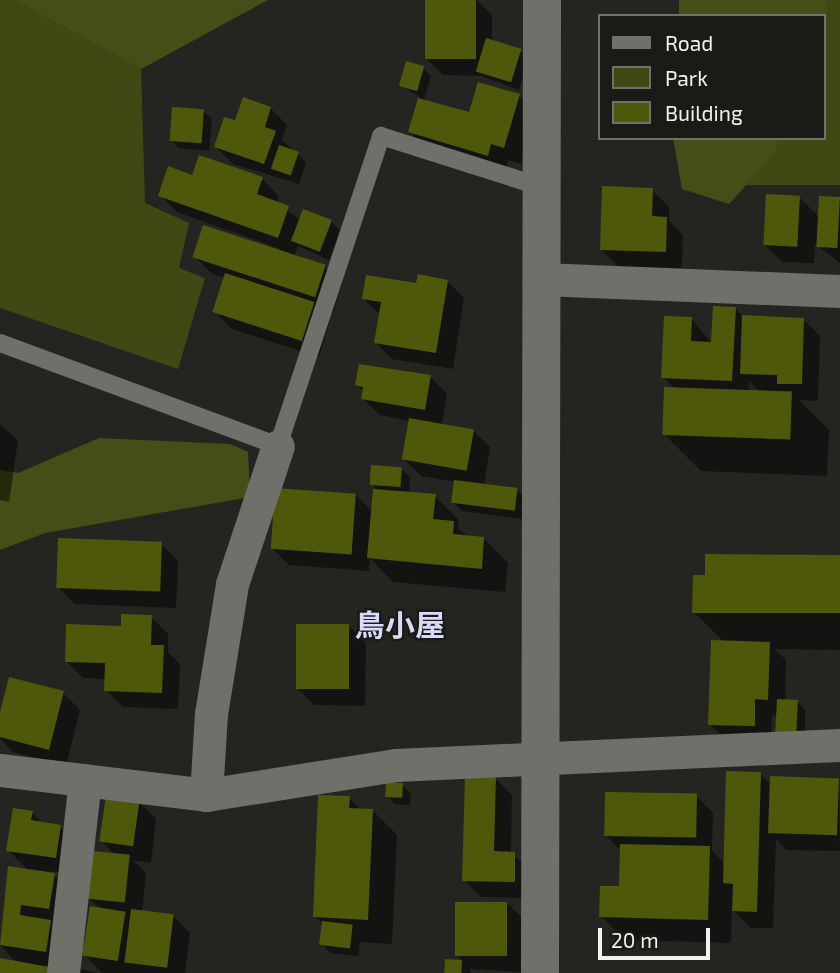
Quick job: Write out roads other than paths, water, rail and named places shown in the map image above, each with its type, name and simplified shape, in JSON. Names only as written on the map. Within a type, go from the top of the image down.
[{"type":"street","points":[[540,973],[538,762],[542,0]]},
{"type":"street","points":[[541,279],[840,291]]},
{"type":"street","points":[[206,795],[211,714],[232,584],[278,446]]},
{"type":"street","points":[[0,770],[206,795],[396,765],[538,762],[840,746]]},
{"type":"street","points":[[63,973],[85,780]]},
{"type":"lane","points":[[0,343],[278,446],[381,136],[542,187]]},
{"type":"district","name":"鳥小屋","points":[[400,624]]}]
